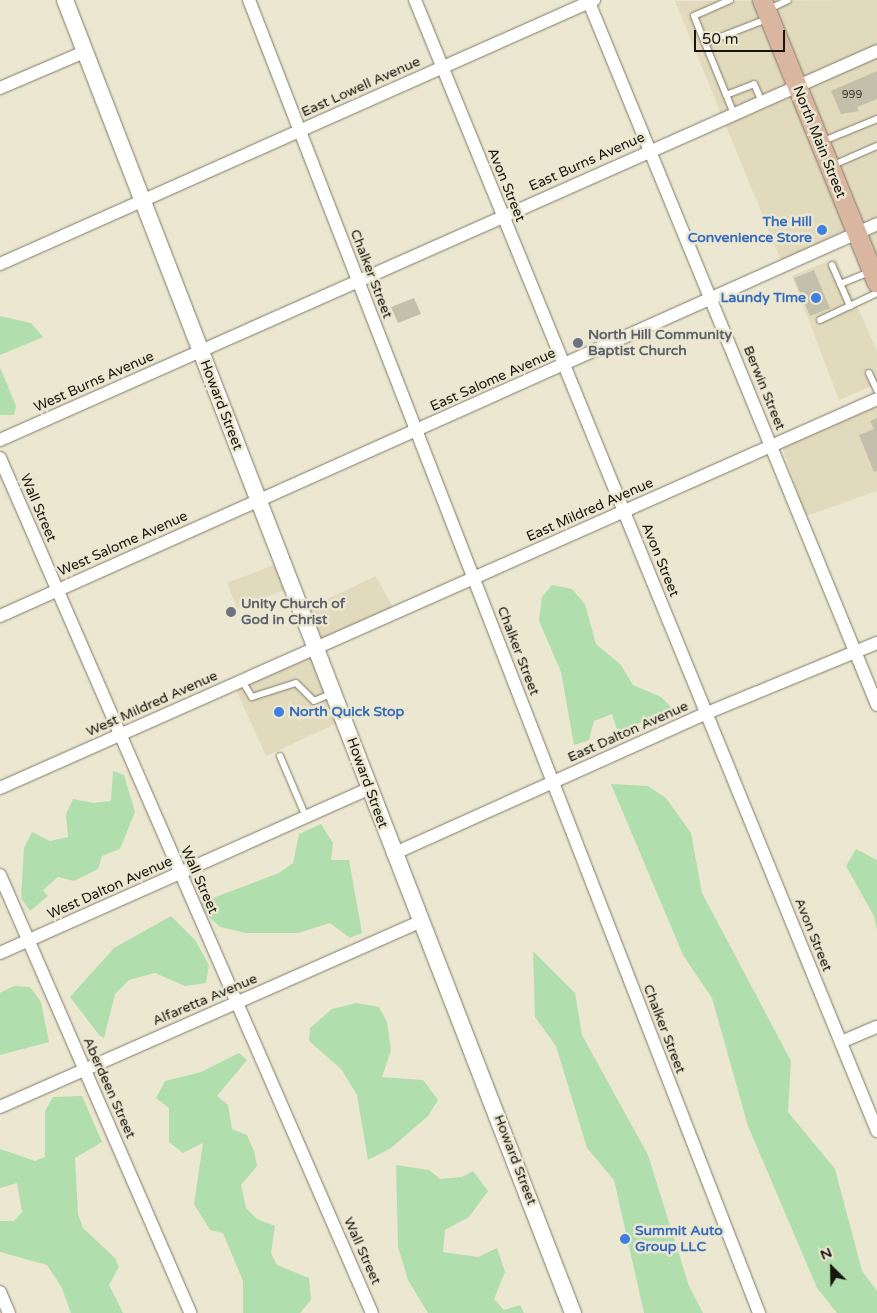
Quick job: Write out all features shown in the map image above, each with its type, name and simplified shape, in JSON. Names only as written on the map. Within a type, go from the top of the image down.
[{"type":"main road","name":"Howard Street","points":[[65,0],[141,201],[333,693],[393,854],[422,921],[573,1313]]},
{"type":"main road","name":"North Main Street","points":[[766,9],[874,277]]},
{"type":"street","name":"Chalker Street","points":[[249,0],[358,282],[418,429],[551,782],[759,1313]]},
{"type":"street","name":"Avon Street","points":[[415,0],[877,1131]]},
{"type":"street","name":"East Lowell Avenue","points":[[0,264],[590,1]]},
{"type":"street","name":"Berwin Street","points":[[590,1],[877,706]]},
{"type":"street","name":"East Burns Avenue","points":[[200,351],[877,51]]},
{"type":"street","points":[[0,88],[84,52]]},
{"type":"street","name":"East Salome Avenue","points":[[259,501],[712,300],[877,224]]},
{"type":"street","name":"West Burns Avenue","points":[[0,440],[200,351]]},
{"type":"street","name":"East Mildred Avenue","points":[[316,649],[877,399]]},
{"type":"street","name":"Wall Street","points":[[0,458],[372,1313]]},
{"type":"street","name":"West Salome Avenue","points":[[0,616],[259,501]]},
{"type":"street","name":"East Dalton Avenue","points":[[393,854],[707,713],[877,643]]},
{"type":"street","name":"West Mildred Avenue","points":[[0,788],[316,649]]},
{"type":"street","name":"West Dalton Avenue","points":[[0,953],[368,789]]},
{"type":"street","name":"Aberdeen Street","points":[[0,875],[190,1313]]},
{"type":"street","name":"Alfaretta Avenue","points":[[0,1107],[422,921]]},
{"type":"street","points":[[841,1042],[877,1027]]},
{"type":"street","points":[[0,1292],[9,1313]]},
{"type":"lane","points":[[730,0],[694,16],[734,114]]},
{"type":"lane","points":[[706,43],[766,9],[788,0]]},
{"type":"lane","points":[[726,96],[754,84],[762,102]]},
{"type":"lane","points":[[820,142],[877,119]]},
{"type":"lane","points":[[830,166],[877,146]]},
{"type":"lane","points":[[832,265],[850,306]]},
{"type":"lane","points":[[840,284],[874,277]]},
{"type":"lane","points":[[820,320],[877,293]]},
{"type":"lane","points":[[869,373],[877,390]]},
{"type":"lane","points":[[242,681],[252,697],[296,683],[314,700],[333,693]]},
{"type":"lane","points":[[280,756],[306,817]]},
{"type":"shaded area","points":[[877,0],[877,283],[856,234],[784,268],[675,1]]},
{"type":"shaded area","points":[[836,258],[877,351],[877,384],[839,400],[792,276]]},
{"type":"shaded area","points":[[877,404],[877,491],[806,516],[782,446]]},
{"type":"shaded area","points":[[282,562],[292,587],[237,608],[227,583]]},
{"type":"shaded area","points":[[376,576],[396,613],[316,649],[302,611]]},
{"type":"shaded area","points":[[316,649],[344,720],[266,756],[234,685]]},
{"type":"green space","points":[[0,316],[31,323],[43,337],[0,355]]},
{"type":"green space","points":[[0,367],[16,406],[14,415],[0,415]]},
{"type":"green space","points":[[552,585],[572,589],[585,604],[596,644],[621,665],[633,685],[661,697],[672,708],[618,733],[612,714],[594,721],[589,740],[574,745],[561,672],[539,621],[542,597]]},
{"type":"green space","points":[[113,771],[124,775],[135,812],[120,849],[102,856],[98,869],[74,881],[58,877],[43,890],[48,896],[30,911],[21,898],[24,848],[32,832],[50,841],[68,837],[66,814],[73,799],[93,803],[111,801]]},
{"type":"green space","points":[[611,784],[648,786],[666,798],[691,833],[702,893],[791,1061],[788,1112],[835,1169],[862,1271],[877,1291],[877,1313],[837,1313],[817,1288],[748,1126],[712,998],[683,955]]},
{"type":"green space","points":[[321,824],[333,843],[331,860],[349,860],[362,933],[350,938],[330,923],[298,933],[246,933],[220,927],[207,915],[200,903],[279,873],[293,863],[299,834]]},
{"type":"green space","points":[[856,849],[877,860],[877,930],[874,916],[846,866]]},
{"type":"green space","points":[[171,916],[195,940],[209,965],[206,983],[185,986],[155,973],[129,980],[115,994],[104,1038],[99,1035],[70,997],[114,948]]},
{"type":"green space","points":[[533,951],[575,993],[582,1035],[648,1155],[689,1286],[703,1313],[644,1313],[614,1180],[587,1148],[556,1046],[535,1017]]},
{"type":"green space","points":[[14,986],[30,987],[41,1002],[49,1042],[0,1055],[0,993]]},
{"type":"green space","points":[[356,1003],[379,1007],[387,1022],[391,1050],[382,1077],[423,1080],[438,1100],[428,1116],[391,1148],[368,1160],[357,1095],[341,1069],[309,1041],[310,1028],[332,1009]]},
{"type":"green space","points":[[239,1053],[247,1060],[217,1096],[228,1105],[232,1129],[247,1135],[254,1151],[257,1166],[241,1185],[246,1208],[257,1219],[275,1226],[271,1253],[277,1265],[309,1278],[311,1300],[300,1313],[243,1313],[243,1281],[223,1233],[210,1230],[194,1204],[203,1143],[183,1153],[169,1142],[169,1108],[156,1098],[165,1081],[201,1072]]},
{"type":"green space","points":[[82,1096],[102,1142],[75,1158],[78,1214],[83,1228],[115,1258],[119,1267],[109,1285],[123,1313],[71,1313],[61,1286],[47,1265],[0,1252],[0,1221],[14,1221],[22,1212],[17,1183],[0,1188],[0,1149],[35,1161],[45,1157],[45,1111],[53,1097]]},
{"type":"green space","points":[[396,1165],[429,1170],[440,1179],[462,1177],[473,1171],[488,1191],[469,1217],[445,1230],[443,1252],[478,1257],[497,1248],[505,1272],[494,1299],[504,1310],[520,1305],[524,1313],[428,1313],[408,1280],[398,1247]]},
{"type":"building","points":[[877,71],[877,99],[857,107],[859,111],[841,114],[831,91]]},
{"type":"building","points":[[814,270],[830,308],[810,316],[794,278]]},
{"type":"building","points":[[414,298],[421,314],[398,323],[391,307]]},
{"type":"building","points":[[877,418],[877,471],[874,472],[859,435],[874,429],[870,421]]},
{"type":"place","name":"The Hill Convenience Store","points":[[822,230]]},
{"type":"place","name":"Laundy Time","points":[[816,298]]},
{"type":"place","name":"North Hill Community Baptist Church","points":[[578,343]]},
{"type":"place","name":"Unity Church of God in Christ","points":[[231,612]]},
{"type":"place","name":"North Quick Stop","points":[[279,712]]},
{"type":"place","name":"Summit Auto Group LLC","points":[[625,1239]]}]
